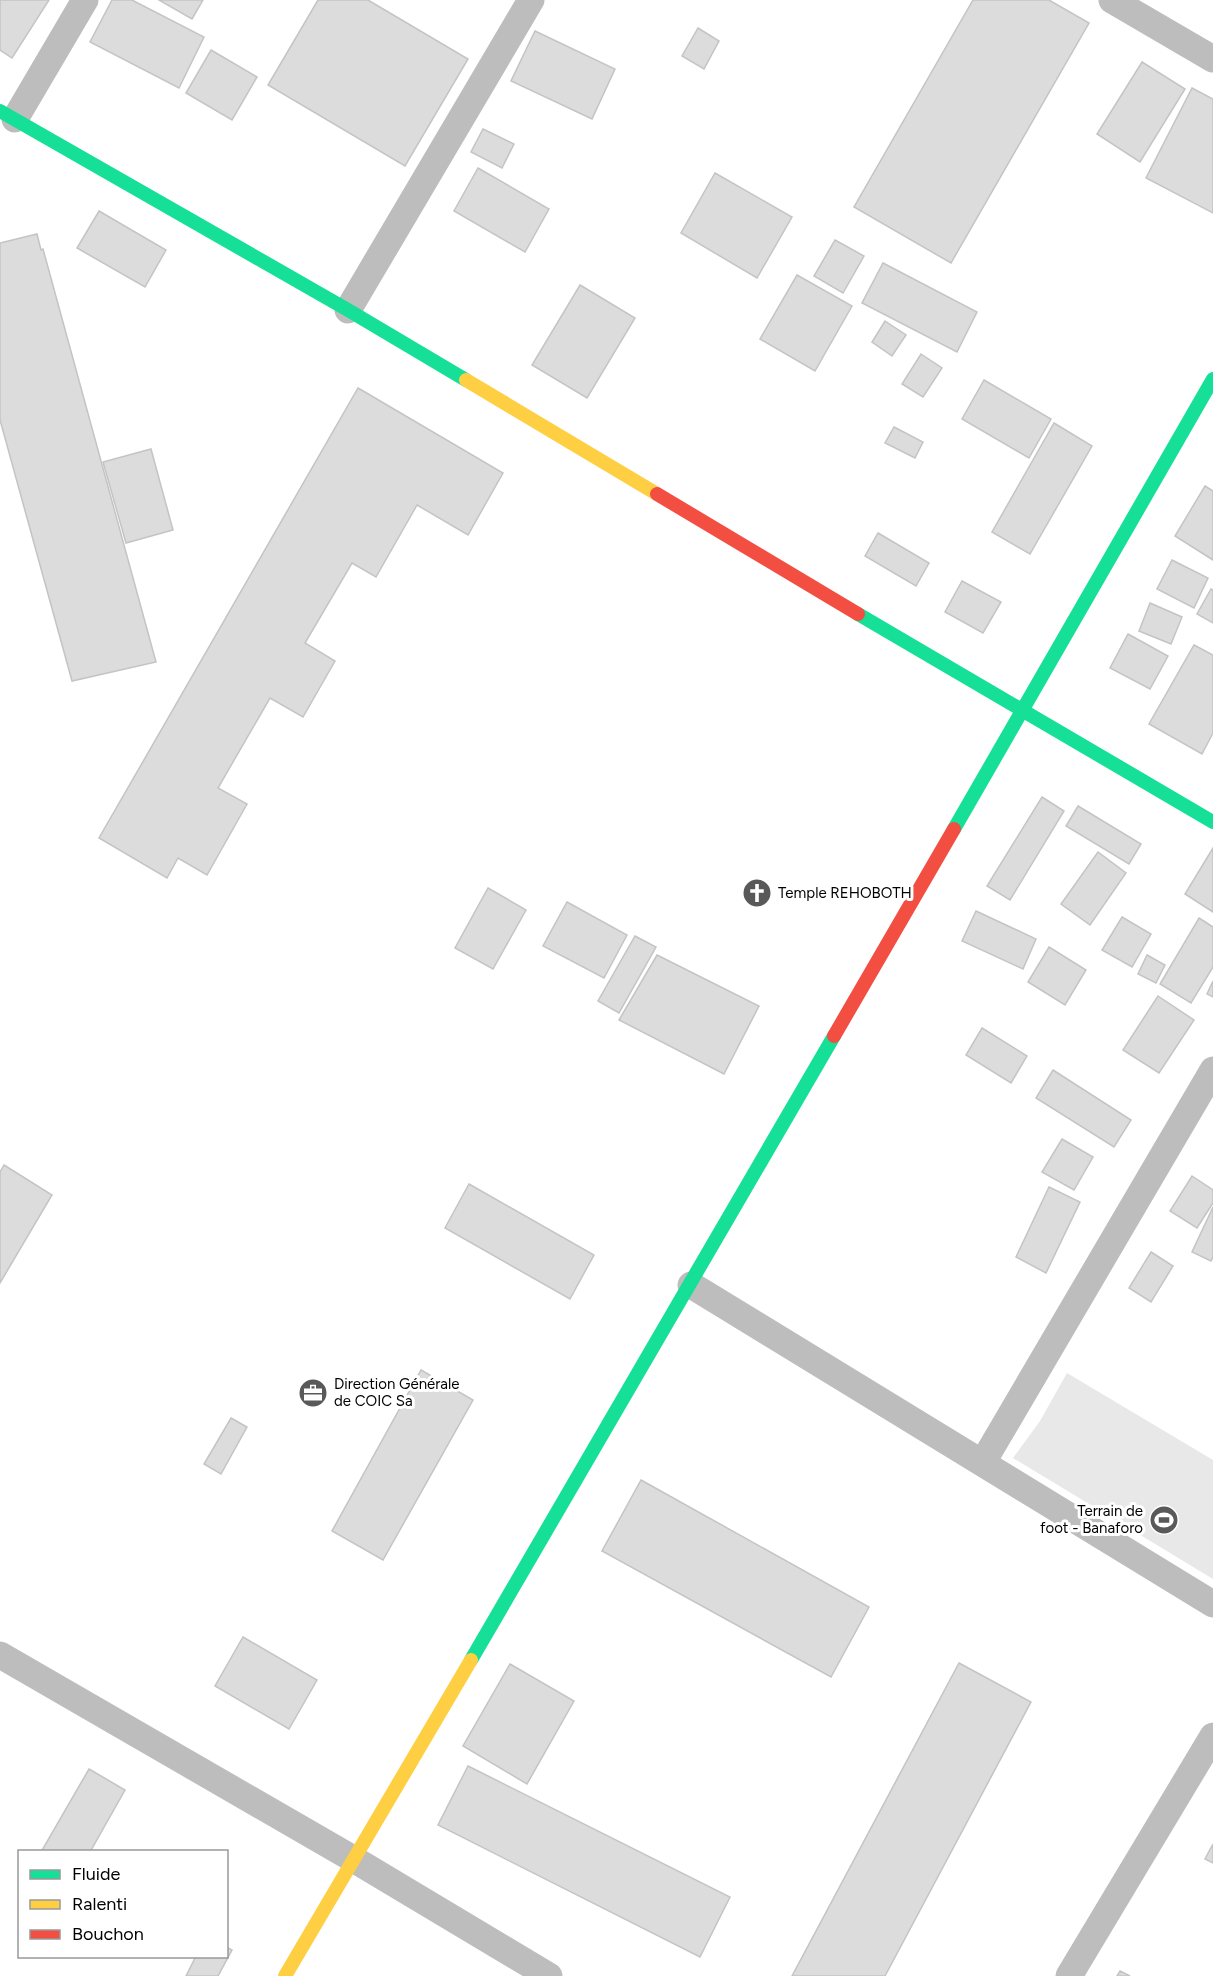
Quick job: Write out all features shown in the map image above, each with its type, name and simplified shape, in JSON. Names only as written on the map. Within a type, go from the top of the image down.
[{"type":"street","points":[[84,0],[7,115],[348,310],[1021,711],[1213,822]]},
{"type":"street","points":[[348,310],[531,0]]},
{"type":"street","points":[[1112,0],[1213,59]]},
{"type":"street","points":[[285,1976],[691,1285],[1213,379]]},
{"type":"street","points":[[982,1462],[1213,1070]]},
{"type":"street","points":[[691,1285],[1213,1604]]},
{"type":"street","points":[[0,1655],[355,1860],[549,1976]]},
{"type":"street","points":[[1069,1976],[1213,1736]]},
{"type":"shaded area","name":"Terrain de foot - Banaforo","points":[[1067,1373],[1213,1460],[1213,1579],[1013,1458],[1040,1421]]},
{"type":"building","points":[[0,0],[49,0],[12,58],[0,50]]},
{"type":"building","points":[[112,0],[132,0],[204,37],[179,88],[90,42]]},
{"type":"building","points":[[159,0],[203,0],[192,19]]},
{"type":"building","points":[[318,0],[368,0],[468,59],[405,166],[268,85]]},
{"type":"building","points":[[973,0],[1049,0],[1089,23],[951,263],[854,207]]},
{"type":"building","points":[[698,28],[719,41],[704,69],[682,56]]},
{"type":"building","points":[[535,31],[615,69],[592,119],[511,81]]},
{"type":"building","points":[[211,50],[257,77],[232,120],[186,93]]},
{"type":"building","points":[[1142,62],[1185,89],[1140,162],[1097,134]]},
{"type":"building","points":[[1192,88],[1213,99],[1213,213],[1146,178]]},
{"type":"building","points":[[483,129],[514,144],[502,168],[471,152]]},
{"type":"building","points":[[478,168],[549,209],[525,252],[454,211]]},
{"type":"building","points":[[715,173],[792,217],[757,278],[681,233]]},
{"type":"building","points":[[99,211],[166,250],[145,287],[77,248]]},
{"type":"building","points":[[37,234],[156,662],[72,681],[0,420],[0,243]]},
{"type":"building","points":[[835,240],[864,256],[843,293],[814,276]]},
{"type":"building","points":[[883,263],[977,312],[957,352],[862,303]]},
{"type":"building","points":[[797,275],[852,306],[815,371],[760,339]]},
{"type":"building","points":[[580,285],[635,318],[587,398],[532,365]]},
{"type":"building","points":[[885,321],[906,335],[892,356],[872,342]]},
{"type":"building","points":[[921,354],[942,368],[923,397],[902,384]]},
{"type":"building","points":[[984,380],[1051,419],[1029,458],[962,419]]},
{"type":"building","points":[[358,388],[503,473],[468,535],[417,505],[376,577],[352,563],[305,643],[335,661],[303,717],[270,698],[218,788],[247,804],[207,875],[178,858],[167,878],[99,838]]},
{"type":"building","points":[[1054,423],[1092,446],[1030,554],[992,532]]},
{"type":"building","points":[[894,427],[923,442],[915,458],[885,443]]},
{"type":"building","points":[[151,449],[173,530],[126,543],[103,462]]},
{"type":"building","points":[[1205,486],[1213,491],[1213,560],[1175,536]]},
{"type":"building","points":[[878,533],[929,563],[916,586],[865,556]]},
{"type":"building","points":[[1172,560],[1208,578],[1194,608],[1157,589]]},
{"type":"building","points":[[962,581],[1001,602],[983,633],[945,612]]},
{"type":"building","points":[[1211,589],[1213,590],[1213,623],[1197,614]]},
{"type":"building","points":[[1150,603],[1182,617],[1171,644],[1139,631]]},
{"type":"building","points":[[1128,634],[1168,656],[1150,689],[1110,668]]},
{"type":"building","points":[[1194,645],[1213,655],[1213,733],[1202,754],[1149,724]]},
{"type":"building","points":[[1042,797],[1064,811],[1010,900],[987,886]]},
{"type":"building","points":[[1078,806],[1141,844],[1129,864],[1066,826]]},
{"type":"building","points":[[1213,848],[1213,912],[1185,894]]},
{"type":"building","points":[[1098,852],[1126,873],[1090,925],[1061,904]]},
{"type":"building","points":[[488,888],[526,910],[493,969],[455,948]]},
{"type":"building","points":[[567,902],[627,935],[604,978],[543,946]]},
{"type":"building","points":[[976,911],[1036,939],[1023,969],[962,941]]},
{"type":"building","points":[[1122,917],[1151,934],[1132,967],[1102,950]]},
{"type":"building","points":[[1199,918],[1213,927],[1213,967],[1191,1003],[1160,984]]},
{"type":"building","points":[[635,936],[656,947],[619,1013],[598,1001]]},
{"type":"building","points":[[1049,947],[1086,970],[1065,1005],[1028,982]]},
{"type":"building","points":[[657,955],[759,1006],[724,1074],[619,1020]]},
{"type":"building","points":[[1147,955],[1165,965],[1156,983],[1138,974]]},
{"type":"building","points":[[1213,981],[1213,997],[1207,994]]},
{"type":"building","points":[[1158,996],[1194,1020],[1159,1073],[1123,1050]]},
{"type":"building","points":[[982,1028],[1027,1056],[1011,1083],[966,1055]]},
{"type":"building","points":[[1053,1070],[1131,1120],[1114,1147],[1036,1098]]},
{"type":"building","points":[[1062,1139],[1093,1157],[1074,1190],[1042,1172]]},
{"type":"building","points":[[4,1165],[52,1195],[0,1283],[0,1172]]},
{"type":"building","points":[[1192,1176],[1213,1190],[1213,1203],[1197,1228],[1170,1211]]},
{"type":"building","points":[[469,1184],[594,1255],[570,1299],[445,1228]]},
{"type":"building","points":[[1049,1187],[1080,1202],[1046,1273],[1016,1257]]},
{"type":"building","points":[[1213,1207],[1213,1257],[1211,1261],[1192,1252]]},
{"type":"building","points":[[1151,1252],[1173,1266],[1151,1302],[1129,1288]]},
{"type":"building","points":[[421,1370],[473,1400],[383,1560],[332,1531]]},
{"type":"building","points":[[231,1418],[247,1427],[221,1474],[204,1464]]},
{"type":"building","points":[[641,1480],[869,1607],[831,1677],[602,1551]]},
{"type":"building","points":[[243,1637],[317,1680],[289,1729],[215,1686]]},
{"type":"building","points":[[959,1663],[1031,1702],[885,1976],[792,1976]]},
{"type":"building","points":[[510,1664],[574,1701],[527,1784],[463,1746]]},
{"type":"building","points":[[468,1766],[730,1897],[700,1957],[438,1825]]},
{"type":"building","points":[[89,1769],[125,1790],[91,1850],[42,1850]]},
{"type":"building","points":[[1213,1844],[1213,1863],[1205,1859]]},
{"type":"building","points":[[195,1958],[228,1958],[218,1976],[186,1976]]},
{"type":"building","points":[[1120,1971],[1130,1976],[1117,1976]]},
{"type":"traffic: fast","points":[[0,111],[466,380]]},
{"type":"traffic: fast","points":[[954,829],[1213,379]]},
{"type":"traffic: fast","points":[[858,614],[1213,822]]},
{"type":"traffic: fast","points":[[471,1660],[834,1036]]},
{"type":"traffic: slow","points":[[466,380],[657,494]]},
{"type":"traffic: slow","points":[[285,1976],[471,1660]]},
{"type":"traffic: jam","points":[[657,494],[858,614]]},
{"type":"traffic: jam","points":[[834,1036],[954,829]]},
{"type":"place","name":"Temple REHOBOTH","points":[[757,893]]},
{"type":"place","name":"Direction Générale de COIC Sa","points":[[313,1393]]},
{"type":"place","name":"Terrain de foot - Banaforo","points":[[1164,1520]]}]
